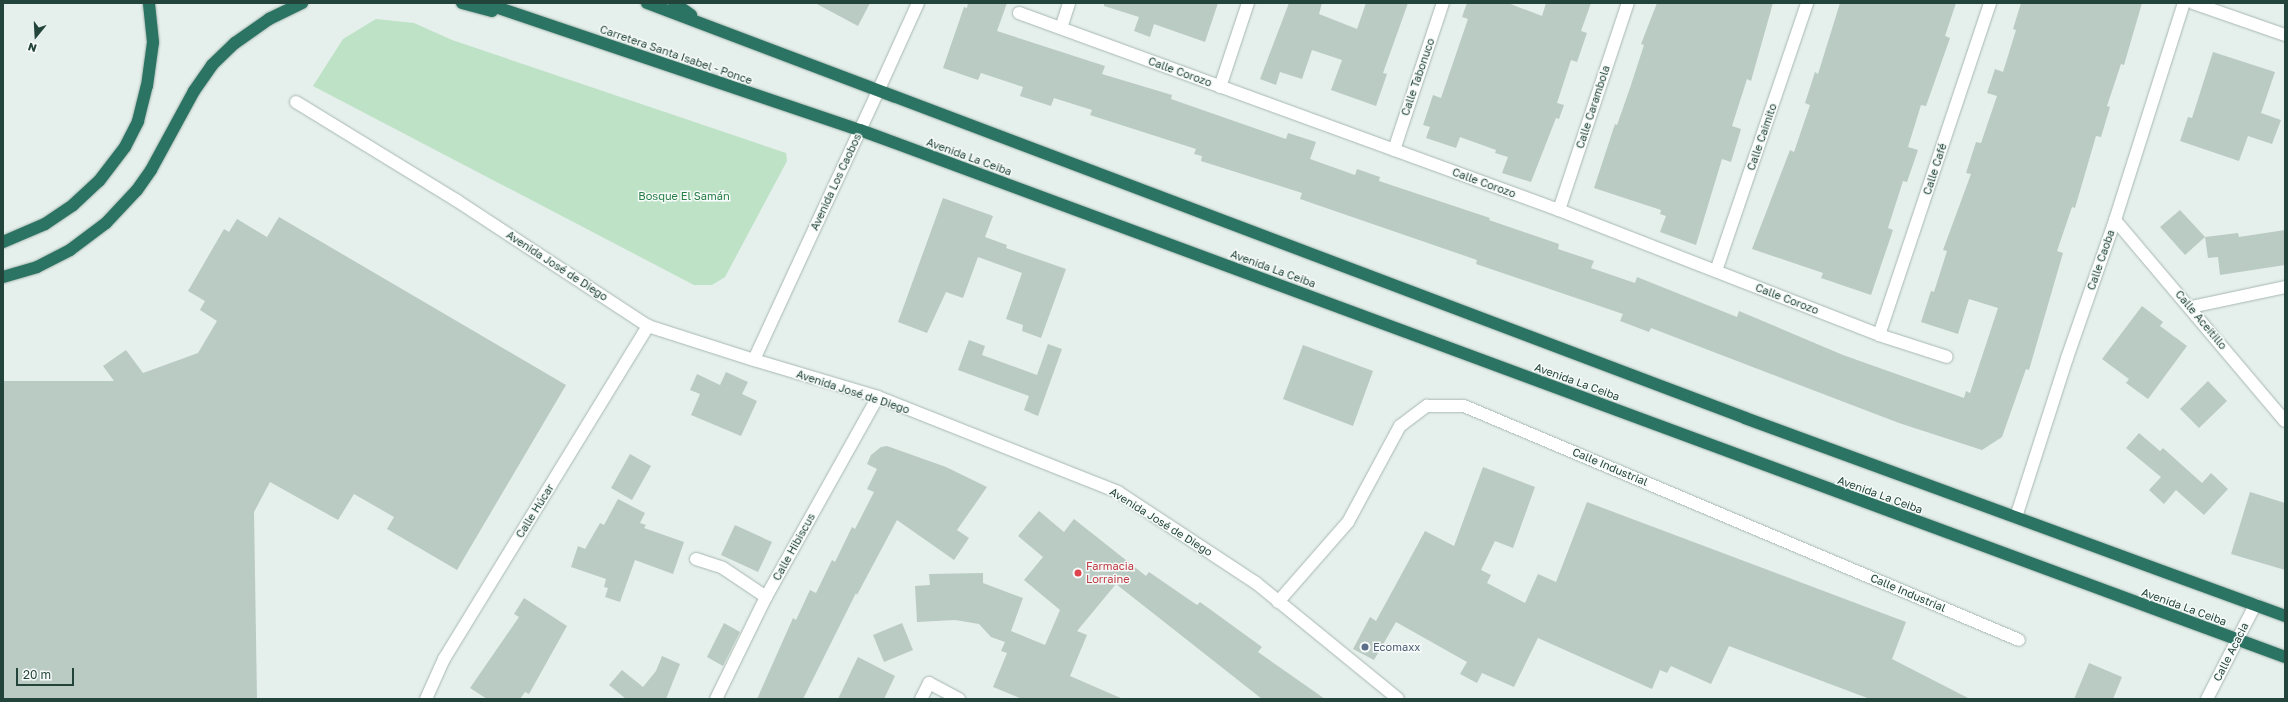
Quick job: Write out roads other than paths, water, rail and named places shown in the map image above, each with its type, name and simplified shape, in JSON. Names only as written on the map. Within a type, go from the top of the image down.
[{"type":"highway","points":[[3,242],[45,224],[73,205],[99,181],[125,147],[138,121],[147,86],[153,42],[149,3]]},
{"type":"highway","points":[[3,277],[37,267],[70,250],[106,223],[137,190],[151,170],[194,91],[212,65],[236,43],[269,19],[302,3]]},
{"type":"highway","points":[[462,3],[551,26]]},
{"type":"highway","name":"Carretera Santa Isabel - Ponce","points":[[484,3],[860,130]]},
{"type":"highway","points":[[647,3],[879,89],[1745,418],[2285,616]]},
{"type":"highway","points":[[674,3],[701,23]]},
{"type":"highway","name":"Avenida La Ceiba","points":[[860,130],[2285,657]]},
{"type":"street","name":"Avenida Los Caobos","points":[[754,360],[918,3]]},
{"type":"street","points":[[1061,28],[1069,3]]},
{"type":"street","points":[[1220,87],[1248,3]]},
{"type":"street","name":"Calle Tabonuco","points":[[1394,150],[1443,3]]},
{"type":"street","name":"Calle Carambola","points":[[1559,210],[1628,3]]},
{"type":"street","name":"Calle Caimito","points":[[1716,271],[1807,3]]},
{"type":"street","name":"Calle Café","points":[[1879,334],[1990,3]]},
{"type":"street","name":"Calle Caoba","points":[[2016,517],[2067,358],[2116,220],[2184,3]]},
{"type":"street","points":[[2192,3],[2285,36]]},
{"type":"street","name":"Calle Corozo","points":[[1019,13],[1559,210],[1879,334],[1947,357]]},
{"type":"street","name":"Avenida José de Diego","points":[[296,102],[456,200],[648,326],[754,360],[878,397],[1118,492],[1256,583],[1398,699]]},
{"type":"street","name":"Calle Aceitillo","points":[[2116,220],[2191,307],[2285,421]]},
{"type":"street","points":[[2191,307],[2285,287]]},
{"type":"street","name":"Calle Húcar","points":[[426,699],[444,659],[648,326]]},
{"type":"street","name":"Calle Hibiscus","points":[[716,699],[766,597],[878,397]]},
{"type":"street","name":"Calle Industrial","points":[[1278,602],[1348,522],[1400,426],[1427,406],[1464,406],[2019,640]]},
{"type":"street","points":[[696,559],[723,568],[766,597]]},
{"type":"street","name":"Calle Acacia","points":[[2207,699],[2255,606]]},
{"type":"street","points":[[921,699],[929,683],[959,699]]},
{"type":"place","name":"Farmacia Lorraine","points":[[1078,573]]},
{"type":"place","name":"Ecomaxx","points":[[1365,647]]},
{"type":"park label","name":"Bosque El Samán","points":[[684,196]]}]
